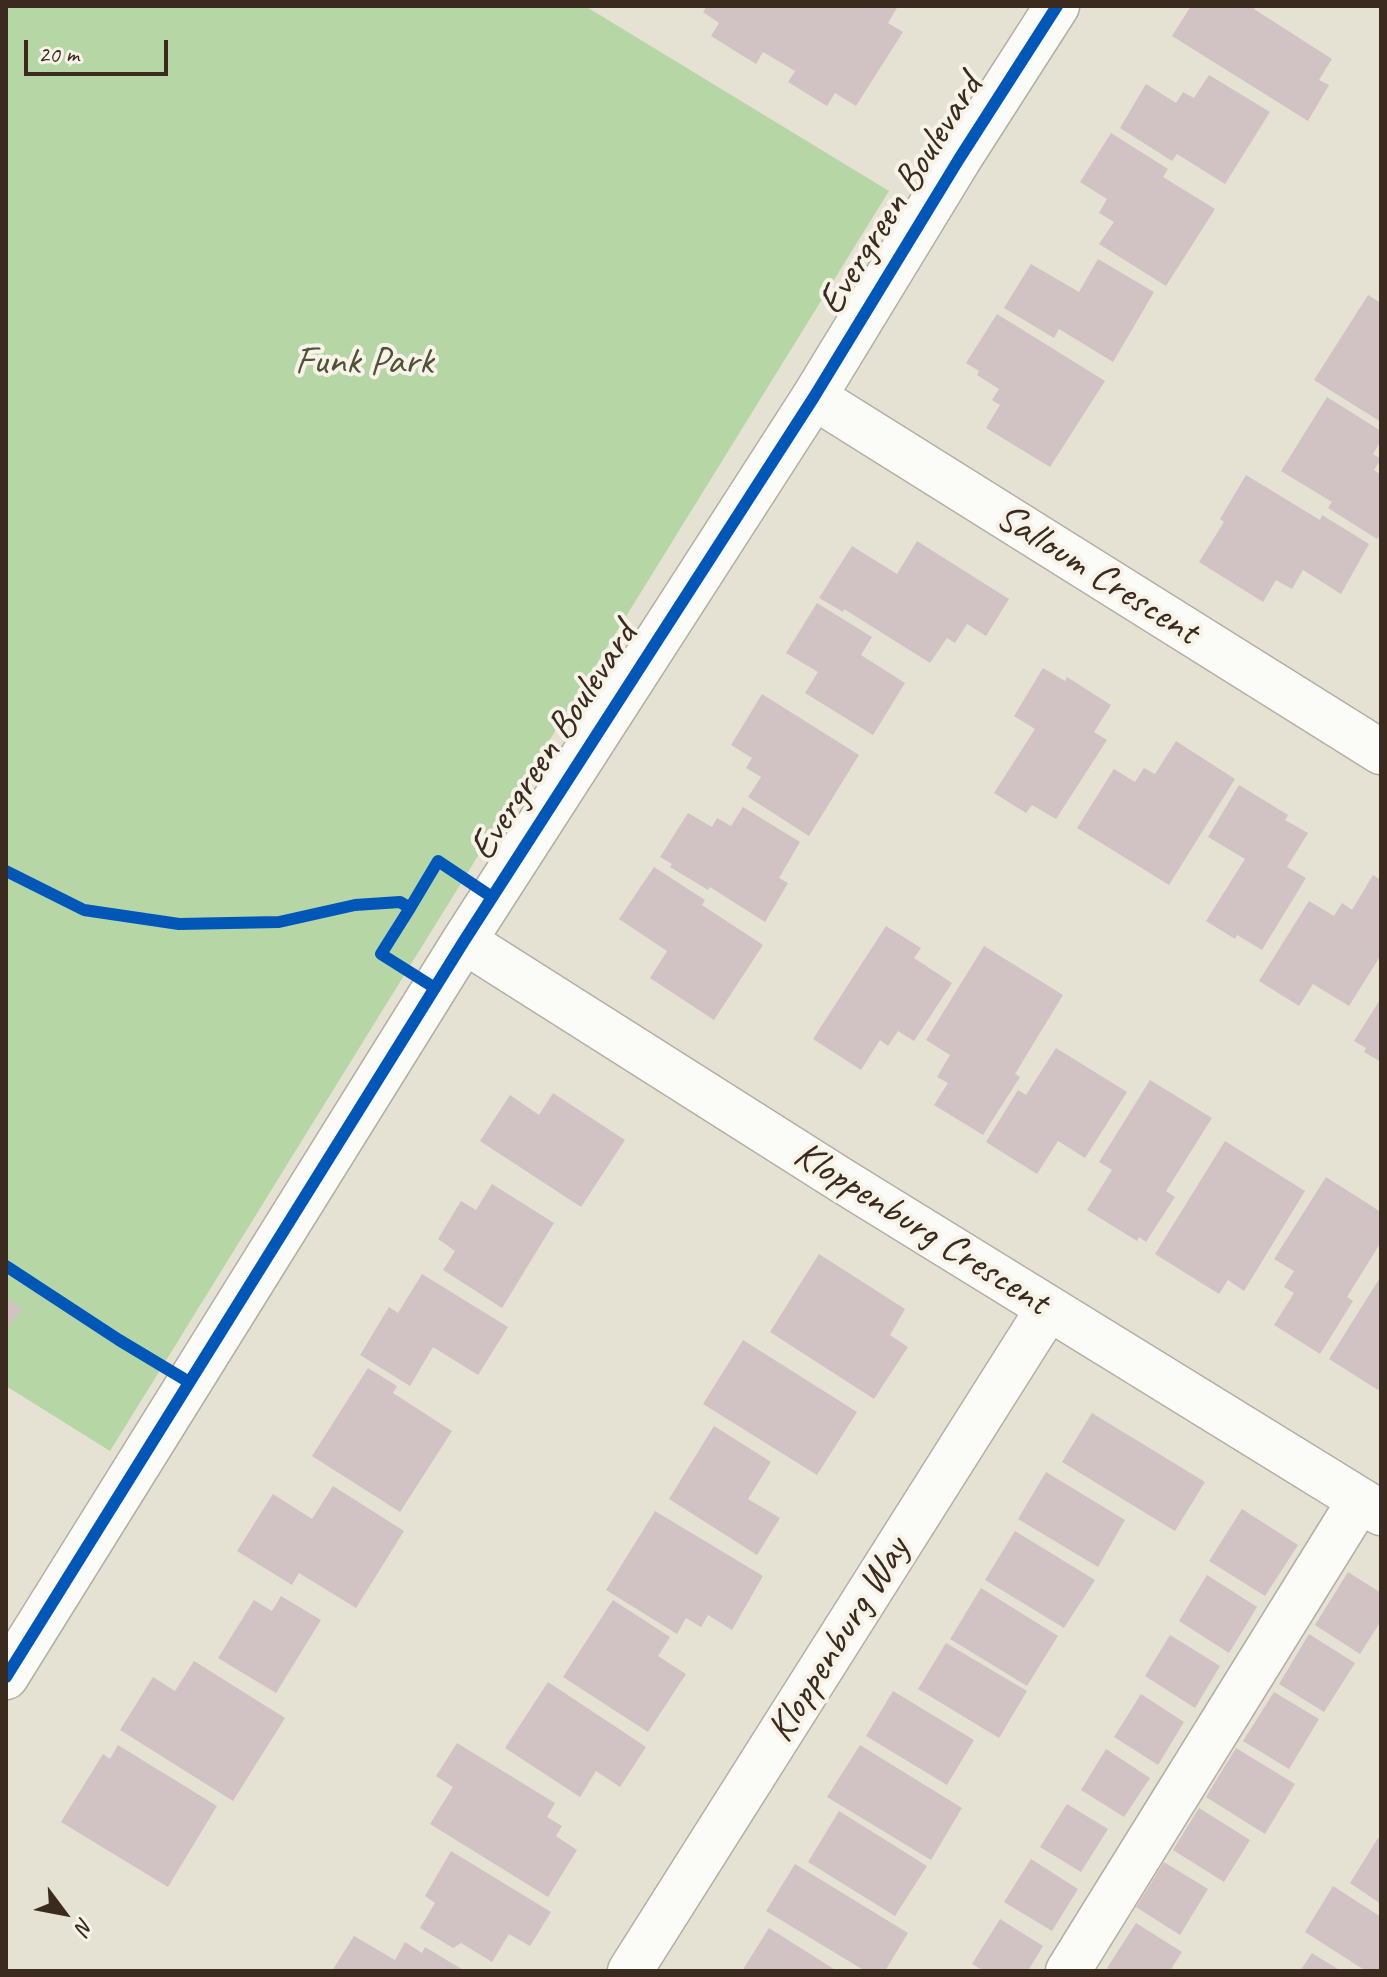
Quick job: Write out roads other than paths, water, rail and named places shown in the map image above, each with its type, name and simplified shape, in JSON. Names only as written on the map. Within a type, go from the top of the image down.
[{"type":"street","name":"Evergreen Boulevard","points":[[6,1677],[464,941],[814,397],[959,159],[1041,11]]},
{"type":"street","name":"Salloum Crescent","points":[[814,397],[1376,739]]},
{"type":"street","name":"Kloppenburg Crescent","points":[[464,941],[1048,1309],[1370,1507]]},
{"type":"street","name":"Kloppenburg Way","points":[[630,1971],[1048,1309]]},
{"type":"street","points":[[1068,1971],[1370,1507]]},
{"type":"park label","name":"Funk Park","points":[[364,363]]}]
